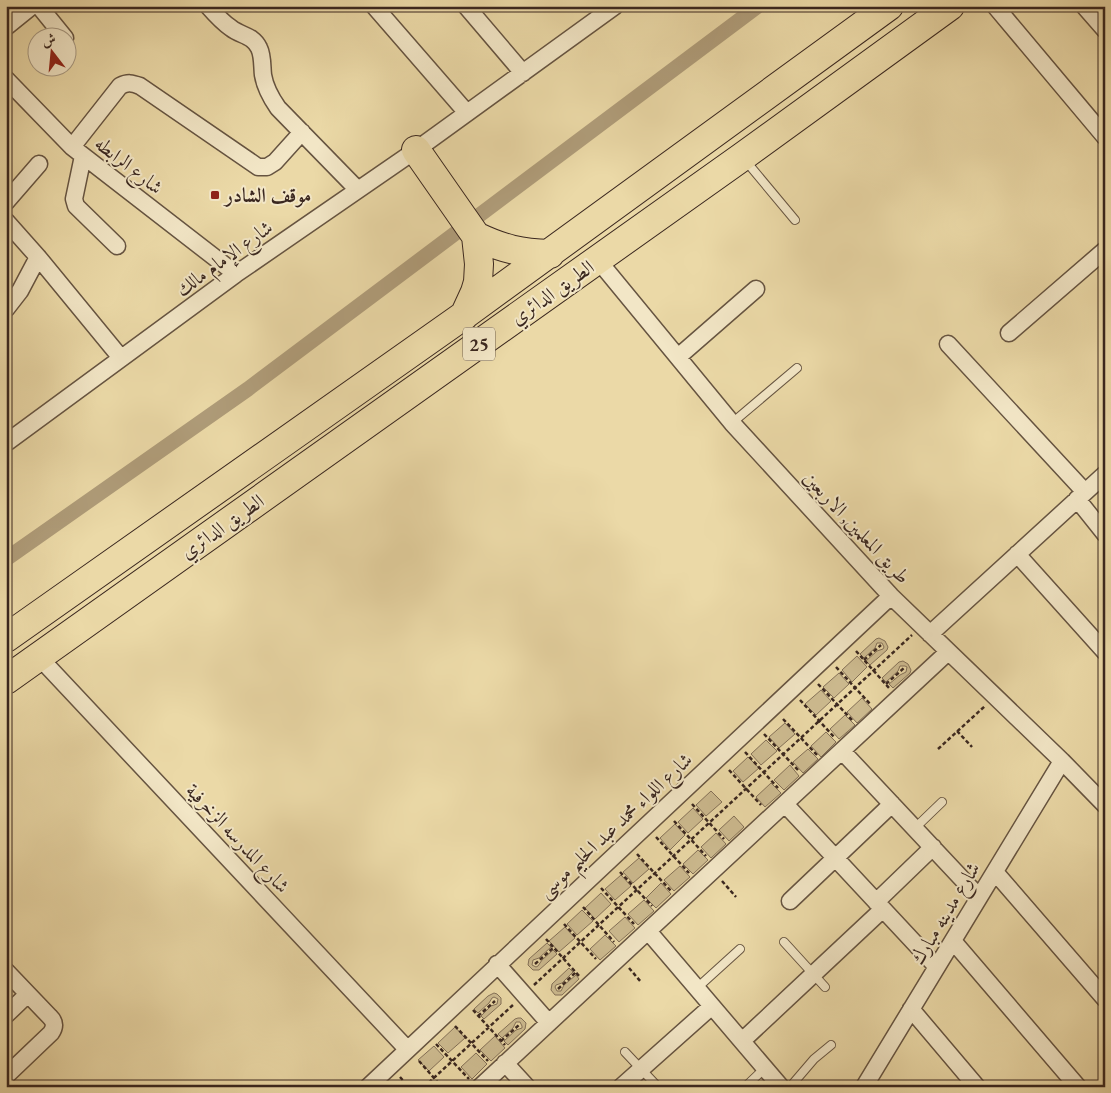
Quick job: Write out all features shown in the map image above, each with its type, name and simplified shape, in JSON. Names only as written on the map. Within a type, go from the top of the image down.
[{"type":"highway","name":"الطريق الدائري","points":[[6,638],[550,254],[889,6]]},
{"type":"highway","name":"الطريق الدائري","points":[[6,680],[742,157],[950,6]]},
{"type":"highway","points":[[416,150],[476,236],[479,264],[478,282],[463,316]]},
{"type":"highway","points":[[476,236],[511,250],[550,254]]},
{"type":"street","points":[[6,27],[32,6]]},
{"type":"street","points":[[39,6],[57,28]]},
{"type":"street","points":[[208,6],[229,27],[249,36],[255,42],[262,56],[264,79],[269,94],[278,108],[358,190]]},
{"type":"street","points":[[374,6],[467,113]]},
{"type":"street","points":[[466,6],[523,73]]},
{"type":"street","name":"شارع الإمام مالك","points":[[9,437],[236,274],[416,150],[615,6]]},
{"type":"street","points":[[996,6],[1105,137]]},
{"type":"street","points":[[1084,6],[1105,30]]},
{"type":"street","name":"شارع الرابطه","points":[[6,79],[78,152],[236,274]]},
{"type":"street","points":[[117,246],[76,206],[74,199],[78,152],[120,86],[132,83],[140,86],[258,167],[267,167],[275,162],[302,132]]},
{"type":"street","points":[[6,202],[39,164]]},
{"type":"street","points":[[6,221],[121,358]]},
{"type":"street","points":[[1009,333],[1105,250]]},
{"type":"street","points":[[6,310],[20,291],[38,257]]},
{"type":"street","name":"طريق المعلمين, الاربعين","points":[[598,259],[732,423],[891,596],[1105,805]]},
{"type":"street","points":[[678,357],[756,290]]},
{"type":"street","points":[[948,344],[1081,496],[1105,534]]},
{"type":"street","points":[[926,630],[1017,554],[1105,474]]},
{"type":"street","points":[[1017,554],[1105,652]]},
{"type":"street","name":"شارع اللواء محمد عبد الحليم موسى","points":[[368,1087],[891,596]]},
{"type":"street","points":[[475,1084],[505,1063],[549,1023],[948,652]]},
{"type":"street","name":"شارع المدرسه الزخرفية","points":[[38,656],[407,1049]]},
{"type":"street","points":[[843,750],[979,897]]},
{"type":"street","name":"شارع مدينه مبارك","points":[[870,1084],[911,1009],[1062,761]]},
{"type":"street","points":[[787,802],[835,858],[937,967]]},
{"type":"street","points":[[790,901],[892,804]]},
{"type":"street","points":[[742,1041],[813,974],[880,906],[933,847]]},
{"type":"street","points":[[995,872],[1105,998]]},
{"type":"street","points":[[646,933],[697,988],[781,1087]]},
{"type":"street","points":[[953,942],[1078,1087]]},
{"type":"street","points":[[497,964],[549,1023]]},
{"type":"street","points":[[6,971],[53,1020],[54,1025],[51,1033],[6,1076]]},
{"type":"street","points":[[6,1015],[28,994]]},
{"type":"street","points":[[621,1087],[712,1006]]},
{"type":"street","points":[[911,1009],[977,1087]]},
{"type":"street","points":[[505,1063],[527,1087]]},
{"type":"lane","points":[[742,157],[795,220]]},
{"type":"lane","points":[[732,423],[797,368]]},
{"type":"lane","points":[[914,828],[942,802]]},
{"type":"lane","points":[[784,942],[825,987]]},
{"type":"lane","points":[[697,988],[740,949]]},
{"type":"lane","points":[[790,1087],[814,1059],[831,1046]]},
{"type":"lane","points":[[625,1052],[658,1087]]},
{"type":"lane","points":[[746,1087],[765,1068]]},
{"type":"path","points":[[424,1087],[873,670],[926,630]]},
{"type":"path","points":[[845,639],[899,698]]},
{"type":"path","points":[[864,660],[881,645]]},
{"type":"path","points":[[826,656],[880,715]]},
{"type":"path","points":[[886,684],[904,668]]},
{"type":"path","points":[[808,674],[863,731]]},
{"type":"path","points":[[790,690],[843,750]]},
{"type":"path","points":[[938,749],[995,696]]},
{"type":"path","points":[[772,707],[826,766]]},
{"type":"path","points":[[754,724],[808,782]]},
{"type":"path","points":[[957,731],[972,747]]},
{"type":"path","points":[[735,742],[764,772],[787,802]]},
{"type":"path","points":[[718,758],[771,816]]},
{"type":"path","points":[[681,792],[735,850]]},
{"type":"path","points":[[663,809],[691,839],[736,897]]},
{"type":"path","points":[[645,826],[699,884]]},
{"type":"path","points":[[627,843],[680,901]]},
{"type":"path","points":[[609,860],[662,917]]},
{"type":"path","points":[[590,877],[646,933]]},
{"type":"path","points":[[572,895],[625,952]]},
{"type":"path","points":[[553,912],[606,970]]},
{"type":"path","points":[[536,928],[589,986]]},
{"type":"path","points":[[535,964],[553,948]]},
{"type":"path","points":[[558,989],[576,972]]},
{"type":"path","points":[[462,998],[502,1041],[505,1063]]},
{"type":"path","points":[[478,1016],[495,1000]]},
{"type":"path","points":[[444,1014],[471,1043],[505,1063]]},
{"type":"path","points":[[502,1041],[519,1025]]},
{"type":"path","points":[[425,1032],[475,1084]]},
{"type":"path","points":[[407,1049],[442,1087]]},
{"type":"path","points":[[401,1087],[405,1083]]},
{"type":"shaded area","points":[[879,638],[885,641],[888,647],[887,650],[870,665],[866,661],[877,651],[883,649],[882,643],[877,643],[875,648],[864,658],[860,654]]},
{"type":"shaded area","points":[[857,656],[867,667],[852,682],[842,670]]},
{"type":"shaded area","points":[[903,661],[908,664],[911,670],[910,673],[893,688],[889,684],[906,672],[907,667],[900,666],[898,671],[886,682],[882,678],[899,662]]},
{"type":"shaded area","points":[[839,673],[849,684],[834,698],[823,687]]},
{"type":"shaded area","points":[[821,690],[831,701],[816,715],[805,704]]},
{"type":"shaded area","points":[[862,698],[872,709],[857,723],[847,712]]},
{"type":"shaded area","points":[[845,715],[855,725],[839,739],[830,729]]},
{"type":"shaded area","points":[[785,723],[795,734],[779,748],[769,737]]},
{"type":"shaded area","points":[[826,732],[836,742],[821,757],[811,746]]},
{"type":"shaded area","points":[[766,740],[777,751],[761,765],[751,754]]},
{"type":"shaded area","points":[[808,749],[818,759],[803,773],[793,762]]},
{"type":"shaded area","points":[[748,757],[759,768],[743,782],[733,771]]},
{"type":"shaded area","points":[[790,765],[799,776],[784,790],[774,780]]},
{"type":"shaded area","points":[[771,783],[781,793],[765,807],[756,797]]},
{"type":"shaded area","points":[[711,791],[722,802],[706,816],[696,805]]},
{"type":"shaded area","points":[[693,808],[703,819],[688,833],[678,822]]},
{"type":"shaded area","points":[[734,816],[744,827],[729,841],[719,830]]},
{"type":"shaded area","points":[[675,824],[685,835],[670,850],[660,838]]},
{"type":"shaded area","points":[[716,833],[726,844],[711,858],[701,847]]},
{"type":"shaded area","points":[[698,850],[708,860],[693,874],[683,864]]},
{"type":"shaded area","points":[[639,858],[649,869],[633,883],[623,872]]},
{"type":"shaded area","points":[[680,866],[690,877],[674,891],[664,880]]},
{"type":"shaded area","points":[[621,875],[631,886],[615,900],[605,889]]},
{"type":"shaded area","points":[[661,883],[671,894],[656,908],[646,898]]},
{"type":"shaded area","points":[[601,893],[611,904],[595,919],[585,908]]},
{"type":"shaded area","points":[[644,900],[654,911],[638,925],[628,914]]},
{"type":"shaded area","points":[[582,910],[593,921],[577,935],[567,924]]},
{"type":"shaded area","points":[[625,917],[635,928],[619,942],[609,931]]},
{"type":"shaded area","points":[[565,927],[575,938],[559,952],[549,941]]},
{"type":"shaded area","points":[[605,935],[616,946],[600,960],[590,949]]},
{"type":"shaded area","points":[[547,943],[551,947],[539,958],[533,960],[532,965],[538,966],[553,950],[557,954],[539,970],[533,970],[528,965],[529,959]]},
{"type":"shaded area","points":[[569,968],[573,972],[562,983],[556,985],[557,991],[561,991],[564,985],[576,975],[579,979],[562,995],[555,995],[551,990],[552,984]]},
{"type":"shaded area","points":[[494,993],[501,998],[501,1004],[484,1019],[481,1016],[491,1006],[497,1004],[498,999],[492,998],[478,1013],[474,1009]]},
{"type":"shaded area","points":[[518,1018],[521,1018],[526,1023],[525,1029],[508,1045],[504,1041],[516,1030],[522,1028],[520,1022],[516,1022],[513,1028],[502,1038],[498,1034]]},
{"type":"shaded area","points":[[455,1027],[465,1038],[448,1053],[438,1043]]},
{"type":"shaded area","points":[[495,1036],[505,1048],[491,1061],[480,1050]]},
{"type":"shaded area","points":[[434,1046],[444,1057],[429,1071],[418,1060]]},
{"type":"shaded area","points":[[476,1053],[487,1064],[472,1079],[461,1067]]},
{"type":"waterway","points":[[6,559],[248,389],[758,6]]},
{"type":"place","name":"موقف الشادر","points":[[215,195]]}]
